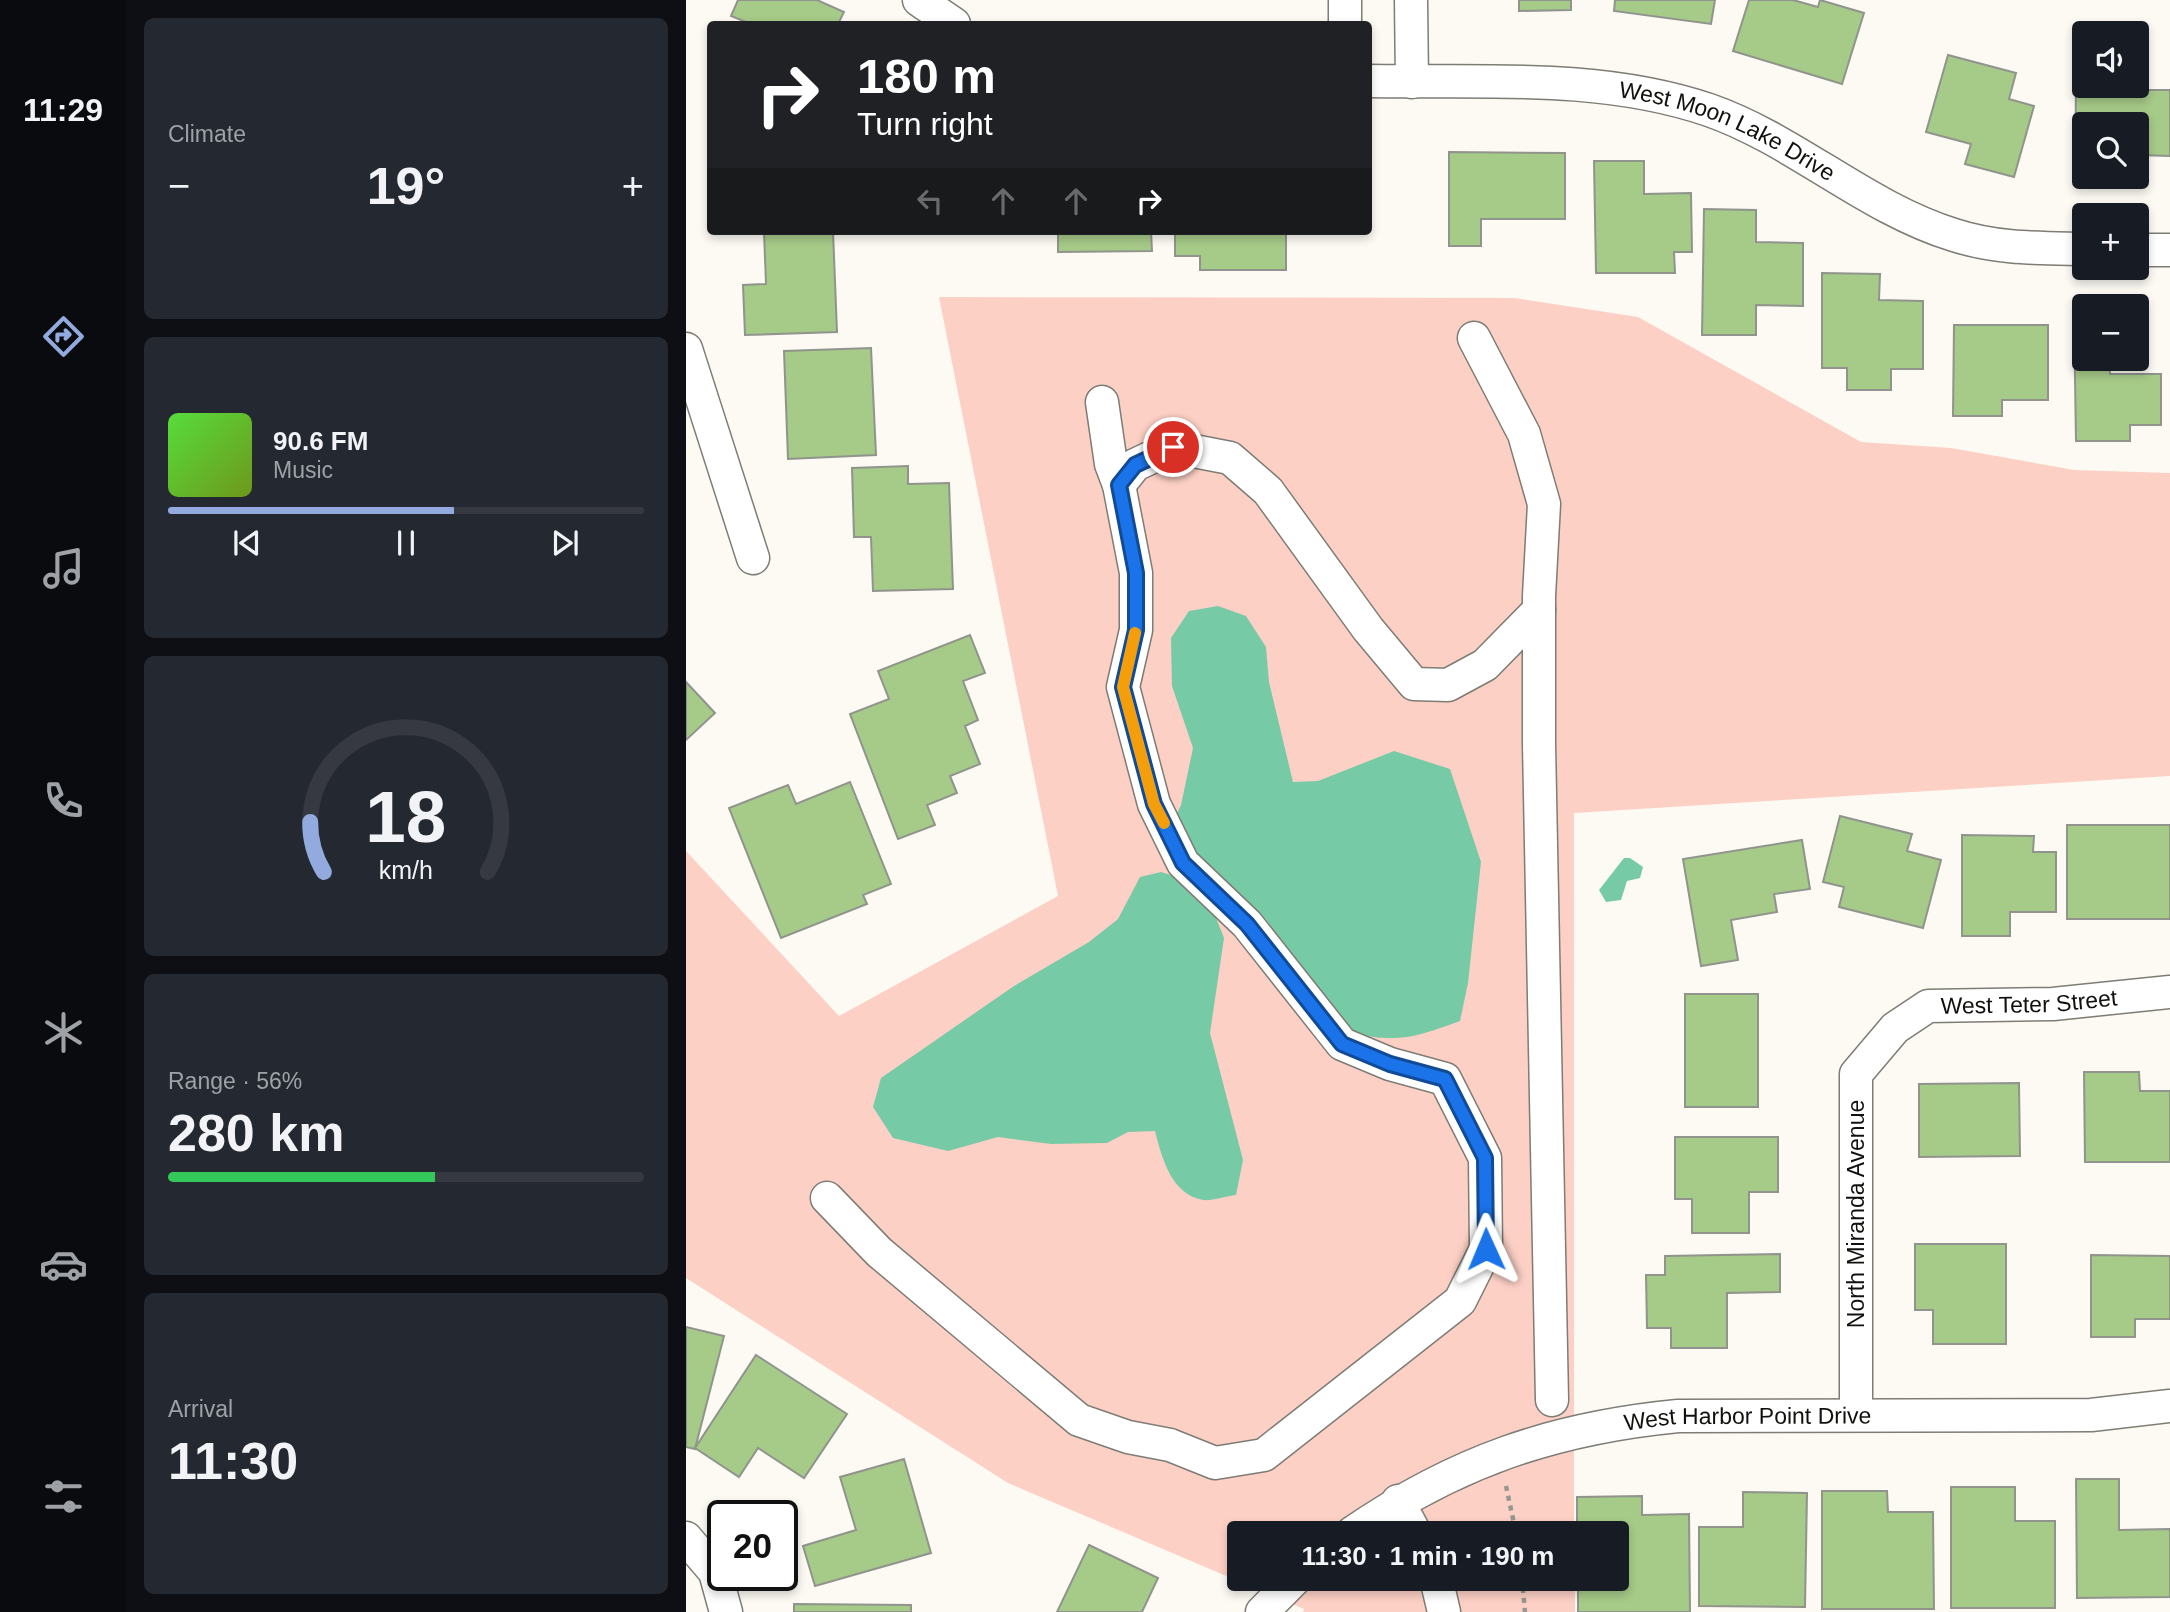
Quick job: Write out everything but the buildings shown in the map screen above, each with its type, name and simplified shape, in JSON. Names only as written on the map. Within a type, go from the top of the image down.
[{"type":"street","points":[[919,0],[950,21]]},
{"type":"street","points":[[1345,0],[1345,21]]},
{"type":"street","points":[[1411,0],[1412,82]]},
{"type":"street","name":"West Moon Lake Drive","points":[[1372,81],[1572,84],[1643,91],[1711,111],[1750,129],[1910,217],[1952,235],[2008,248],[2072,249]]},
{"type":"street","points":[[2149,250],[2170,250]]},
{"type":"street","points":[[1474,338],[1524,434],[1544,504],[1539,610],[1538,744],[1552,1400]]},
{"type":"street","points":[[686,349],[753,558]]},
{"type":"street","points":[[827,1198],[879,1252],[1079,1420],[1128,1437],[1171,1445],[1215,1463],[1264,1455],[1460,1301],[1486,1249],[1485,1158],[1445,1079],[1390,1064],[1342,1044],[1247,924],[1183,863],[1154,804],[1123,687],[1136,630],[1136,573],[1119,485],[1111,464],[1102,402]]},
{"type":"street","points":[[1119,485],[1135,465],[1173,447],[1230,458],[1268,491],[1368,629],[1414,684],[1448,685],[1485,665],[1539,610]]},
{"type":"street","name":"West Teter Street","points":[[1895,1028],[1928,1006],[2053,1004],[2170,992]]},
{"type":"street","name":"North Miranda Avenue","points":[[1856,1415],[1856,1074],[1895,1028]]},
{"type":"street","name":"West Harbor Point Drive","points":[[1369,1521],[1398,1501],[1482,1460],[1583,1429],[1678,1416],[2091,1415],[2170,1406]]},
{"type":"street","points":[[1398,1501],[1409,1521]]},
{"type":"street","points":[[686,1538],[715,1572],[726,1612]]},
{"type":"street","points":[[1262,1612],[1283,1591]]},
{"type":"street","points":[[1439,1591],[1444,1612]]},
{"type":"path","points":[[1504,1478],[1513,1521]]},
{"type":"path","points":[[1523,1591],[1525,1612]]},
{"type":"shaded area","points":[[939,297],[1514,298],[1638,317],[1861,442],[1951,448],[2074,470],[2170,473],[2170,776],[1574,813],[1574,1521],[1227,1521],[1227,1576],[1008,1483],[686,1278],[686,851],[839,1016],[1058,896]]},
{"type":"shaded area","points":[[1218,606],[1246,616],[1266,647],[1269,682],[1293,782],[1318,781],[1394,751],[1450,769],[1481,862],[1468,983],[1460,1021],[1406,1037],[1381,1038],[1349,1033],[1188,845],[1173,822],[1181,805],[1193,748],[1172,686],[1171,638],[1189,611]]},
{"type":"shaded area","points":[[1624,858],[1630,858],[1643,867],[1640,878],[1627,881],[1621,900],[1606,902],[1599,890]]},
{"type":"shaded area","points":[[1161,872],[1184,879],[1210,903],[1224,938],[1210,1033],[1243,1160],[1236,1195],[1203,1200],[1183,1190],[1165,1163],[1155,1131],[1128,1132],[1107,1143],[1051,1144],[998,1137],[948,1151],[893,1138],[873,1107],[881,1078],[1014,986],[1089,942],[1118,919],[1140,877]]},
{"type":"shaded area","points":[[1262,1591],[1575,1591],[1575,1612],[1303,1612],[1304,1609]]},
{"type":"slow traffic","points":[[1135,633],[1123,687],[1154,804],[1164,823]]},
{"type":"route","points":[[1173,447],[1135,465],[1119,485],[1136,573],[1136,630],[1123,687],[1154,804],[1183,863],[1247,924],[1342,1044],[1390,1064],[1445,1079],[1485,1158],[1486,1249]]}]
